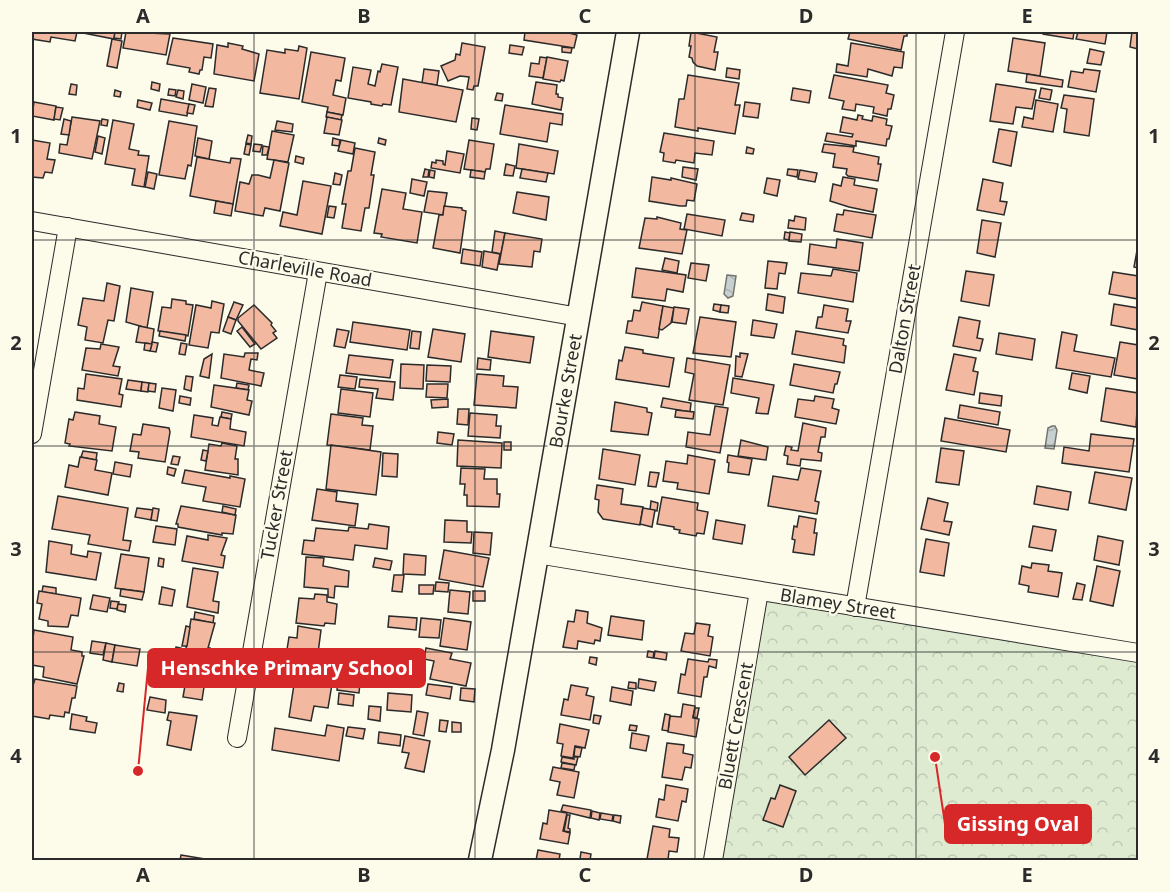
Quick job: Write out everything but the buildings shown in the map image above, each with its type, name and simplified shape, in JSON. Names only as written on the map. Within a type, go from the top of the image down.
[{"type":"main road","name":"Bourke Street","points":[[480,861],[503,750],[628,32]]},
{"type":"main road","name":"Bourke Street","points":[[491,861],[503,750]]},
{"type":"street","name":"Dalton Street","points":[[855,607],[955,32]]},
{"type":"street","name":"Charleville Road","points":[[32,221],[579,316]]},
{"type":"street","points":[[32,434],[68,227]]},
{"type":"street","name":"Tucker Street","points":[[237,738],[318,272]]},
{"type":"street","name":"Blamey Street","points":[[537,554],[1138,653]]},
{"type":"street","name":"Bluett Crescent","points":[[713,861],[759,591]]},
{"type":"green space","points":[[759,591],[1138,653],[1138,860],[713,860]]},
{"type":"water","points":[[727,275],[736,276],[733,296],[728,298],[724,294]]},
{"type":"water","points":[[1055,426],[1057,430],[1054,449],[1045,448],[1048,428]]},
{"type":"place","name":"Gissing Oval","points":[[935,757]]},
{"type":"place","name":"Henschke Primary School","points":[[138,771]]}]
